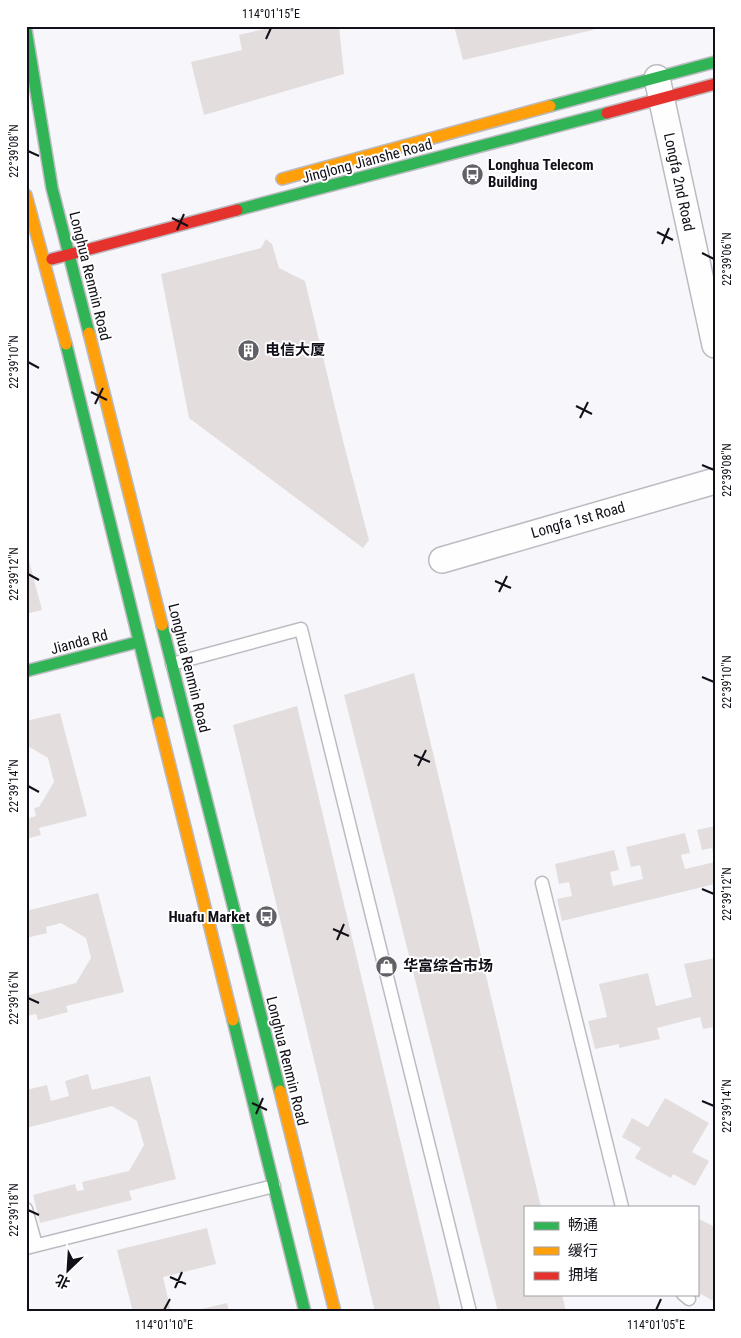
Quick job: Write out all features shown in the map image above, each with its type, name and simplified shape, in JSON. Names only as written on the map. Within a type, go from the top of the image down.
[{"type":"main road","name":"Longhua Renmin Road","points":[[26,30],[52,188],[51,238],[40,262],[62,328],[305,1312]]},
{"type":"main road","name":"Jinglong Jianshe Road","points":[[40,262],[659,88],[715,62]]},
{"type":"main road","name":"Jinglong Jianshe Road","points":[[267,183],[659,88],[715,84]]},
{"type":"main road","name":"Longhua Renmin Road","points":[[26,195],[51,238],[69,255],[335,1312]]},
{"type":"main road","points":[[26,243],[77,232]]},
{"type":"main road","name":"Jianda Rd","points":[[26,671],[138,642]]},
{"type":"street","name":"Longfa 2nd Road","points":[[659,88],[715,345]]},
{"type":"street","name":"Longfa 1st Road","points":[[442,560],[715,481]]},
{"type":"lane","points":[[172,664],[301,629],[470,1312]]},
{"type":"lane","points":[[542,884],[622,1206]]},
{"type":"lane","points":[[26,1209],[31,1247],[274,1186]]},
{"type":"building","points":[[277,26],[339,26],[344,74],[204,115],[191,62],[242,50],[239,35]]},
{"type":"building","points":[[454,26],[592,26],[593,30],[463,60]]},
{"type":"building","name":"电信大厦","points":[[266,239],[272,244],[279,268],[305,281],[369,540],[363,548],[189,418],[161,274],[261,248]]},
{"type":"building","points":[[26,549],[42,610],[26,614]]},
{"type":"building","points":[[414,673],[541,1206],[524,1206],[524,1296],[562,1296],[566,1312],[498,1312],[344,695]]},
{"type":"building","points":[[297,706],[441,1312],[375,1312],[233,725]]},
{"type":"building","points":[[60,713],[87,816],[39,828],[41,835],[26,839],[26,819],[36,816],[34,808],[39,807],[54,782],[48,758],[26,745],[26,721]]},
{"type":"building","points":[[715,826],[714,858],[712,848],[702,850],[697,830]]},
{"type":"building","points":[[685,833],[690,853],[681,855],[685,869],[715,862],[715,884],[562,921],[557,899],[572,896],[569,882],[559,884],[555,864],[614,850],[619,870],[610,872],[613,886],[643,879],[640,865],[631,867],[626,847]]},
{"type":"building","points":[[98,893],[124,992],[66,1006],[68,1012],[38,1020],[36,1014],[26,1016],[26,996],[76,983],[91,958],[86,938],[61,923],[46,927],[47,933],[26,938],[26,911]]},
{"type":"building","points":[[715,958],[715,1027],[703,1029],[700,1017],[657,1028],[660,1039],[619,1048],[619,1044],[595,1049],[588,1021],[607,1017],[599,984],[648,973],[656,1006],[692,997],[684,964]]},
{"type":"building","points":[[88,1074],[92,1090],[150,1076],[176,1179],[129,1191],[132,1200],[40,1223],[33,1195],[75,1184],[77,1191],[84,1190],[82,1182],[129,1171],[144,1145],[137,1121],[112,1106],[26,1128],[26,1090],[47,1085],[51,1101],[69,1096],[65,1081]]},
{"type":"building","points":[[665,1098],[709,1123],[692,1152],[709,1161],[695,1186],[673,1174],[671,1178],[635,1158],[641,1148],[622,1137],[632,1118],[648,1127]]},
{"type":"building","points":[[698,1218],[715,1227],[715,1302],[701,1294],[699,1298],[696,1296],[698,1296]]},
{"type":"building","points":[[207,1228],[216,1264],[163,1277],[171,1312],[133,1312],[117,1250]]},
{"type":"building","points":[[227,1303],[229,1312],[193,1312],[193,1311]]},
{"type":"traffic: fast","points":[[26,30],[52,188],[89,333]]},
{"type":"traffic: fast","points":[[550,106],[715,62]]},
{"type":"traffic: fast","points":[[237,210],[607,113]]},
{"type":"traffic: fast","points":[[66,344],[159,722]]},
{"type":"traffic: fast","points":[[162,625],[280,1091]]},
{"type":"traffic: fast","points":[[26,671],[138,642]]},
{"type":"traffic: fast","points":[[233,1020],[305,1312]]},
{"type":"traffic: slow","points":[[282,179],[550,106]]},
{"type":"traffic: slow","points":[[26,195],[66,344]]},
{"type":"traffic: slow","points":[[89,333],[162,625]]},
{"type":"traffic: slow","points":[[159,722],[233,1020]]},
{"type":"traffic: slow","points":[[280,1091],[335,1312]]},
{"type":"traffic: jam","points":[[607,113],[715,84]]},
{"type":"traffic: jam","points":[[52,259],[237,210]]},
{"type":"place","name":"Longhua Telecom Building","points":[[472,174]]},
{"type":"place","name":"电信大厦","points":[[249,350]]},
{"type":"place","name":"Huafu Market","points":[[266,917]]},
{"type":"place","name":"华富综合市场","points":[[387,966]]}]
